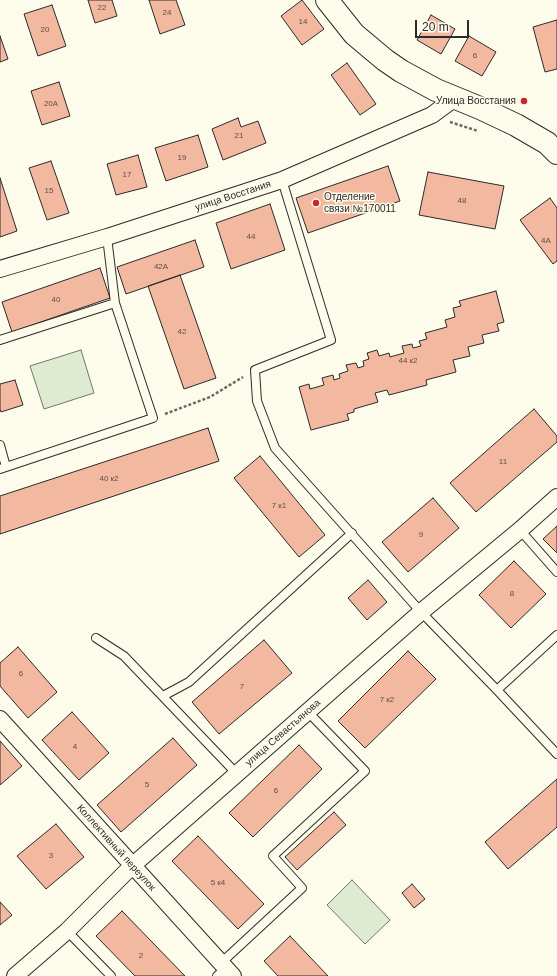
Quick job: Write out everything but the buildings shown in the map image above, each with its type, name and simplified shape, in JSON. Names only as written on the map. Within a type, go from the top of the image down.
[{"type":"main road","points":[[327,0],[354,34],[385,60],[418,82],[516,125],[547,143],[557,153]]},
{"type":"street","name":"улица Восстания","points":[[0,269],[107,237],[282,180],[432,115],[455,98]]},
{"type":"street","name":"улица Севастьянова","points":[[15,976],[67,931],[132,866],[421,612],[520,530],[557,497]]},
{"type":"street","name":"Коллективный переулок","points":[[0,719],[224,971]]},
{"type":"lane","points":[[282,180],[330,340],[255,370],[257,401],[275,448],[421,612],[557,754]]},
{"type":"lane","points":[[0,445],[3,468],[153,418],[116,303],[107,237]]},
{"type":"lane","points":[[0,340],[116,303]]},
{"type":"lane","points":[[520,530],[557,572]]},
{"type":"lane","points":[[163,696],[189,682],[352,533]]},
{"type":"lane","points":[[497,690],[557,635]]},
{"type":"lane","points":[[96,638],[124,656],[237,774]]},
{"type":"lane","points":[[224,971],[302,888],[273,856],[365,771],[308,712]]},
{"type":"lane","points":[[67,931],[111,976]]},
{"type":"path","points":[[153,418],[210,397],[255,370]]},
{"type":"green space","points":[[81,350],[94,393],[44,409],[30,366]]},
{"type":"green space","points":[[352,880],[390,920],[365,944],[327,905]]},
{"type":"place","name":"Улица Восстания","points":[[524,101]]},
{"type":"place","name":"Отделение связи №170011","points":[[316,203]]}]
